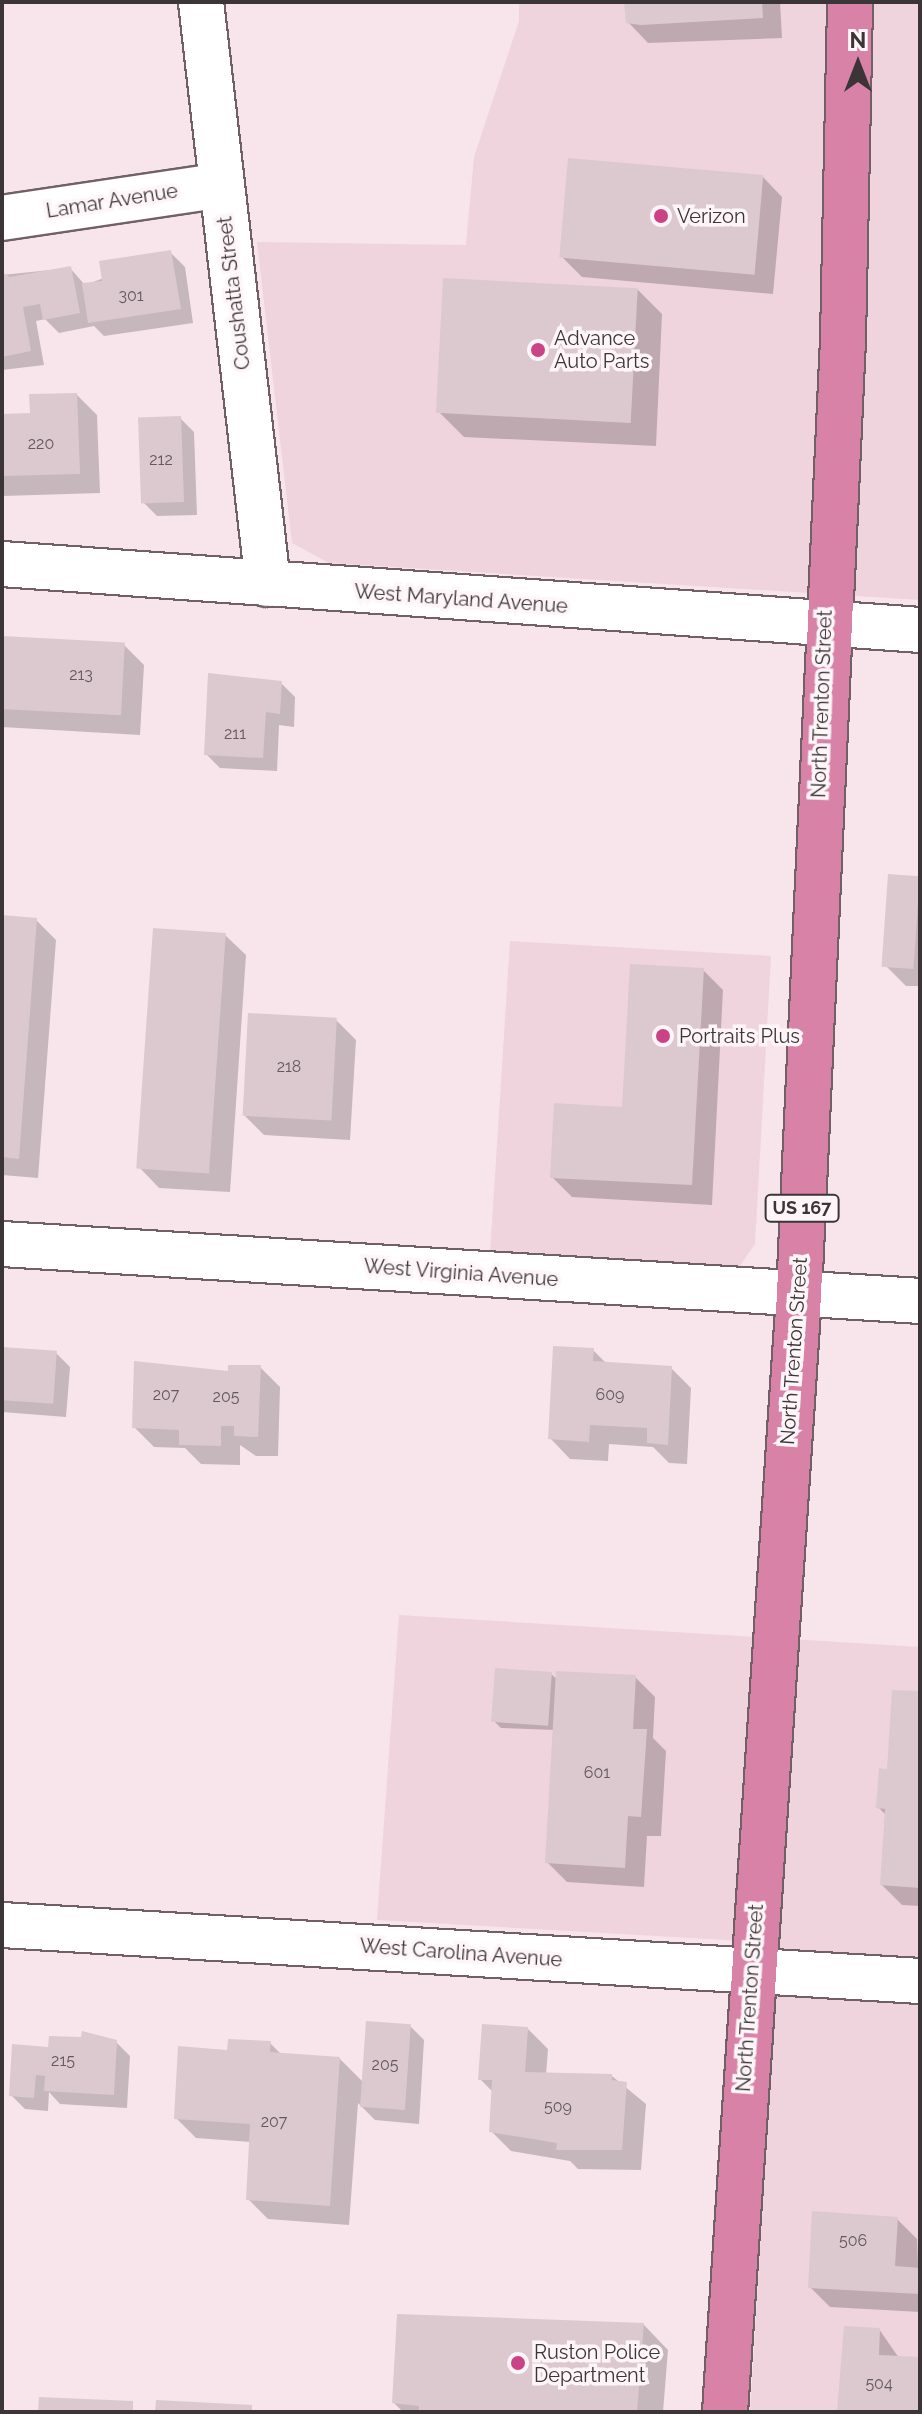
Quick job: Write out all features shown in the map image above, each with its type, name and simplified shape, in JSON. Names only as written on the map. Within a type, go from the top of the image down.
[{"type":"highway","name":"North Trenton Street","points":[[725,2412],[799,1294],[825,625],[846,249],[850,2]]},
{"type":"street","name":"Coushatta Street","points":[[201,2],[268,584]]},
{"type":"street","name":"Lamar Avenue","points":[[2,218],[222,185]]},
{"type":"street","name":"West Maryland Avenue","points":[[2,564],[920,630]]},
{"type":"street","name":"West Virginia Avenue","points":[[2,1244],[920,1301]]},
{"type":"street","name":"West Carolina Avenue","points":[[2,1925],[920,1981]]},
{"type":"shaded area","points":[[519,2],[920,2],[920,600],[329,563],[292,543],[257,242],[466,245],[474,157],[519,21]]},
{"type":"shaded area","points":[[510,941],[771,956],[755,1244],[739,1267],[490,1254]]},
{"type":"shaded area","points":[[399,1615],[920,1647],[920,2412],[750,2412],[779,1943],[377,1920]]},
{"type":"building","points":[[624,2],[762,2],[763,18],[641,25],[626,23]]},
{"type":"building","name":"Verizon","points":[[568,158],[763,175],[755,275],[559,258]]},
{"type":"building","points":[[171,250],[181,309],[88,323],[82,283],[102,281],[99,261]]},
{"type":"building","points":[[71,266],[80,313],[43,320],[40,304],[23,307],[31,351],[2,357],[2,272],[10,277]]},
{"type":"building","name":"Advance Auto Parts","points":[[443,278],[638,288],[631,423],[436,413]]},
{"type":"building","points":[[77,393],[80,474],[2,476],[2,414],[30,413],[29,394]]},
{"type":"building","points":[[181,416],[184,502],[141,503],[138,418]]},
{"type":"building","points":[[2,636],[125,642],[121,715],[2,709]]},
{"type":"building","points":[[208,673],[282,681],[280,714],[266,712],[263,758],[204,755]]},
{"type":"building","points":[[888,874],[920,876],[913,969],[882,967]]},
{"type":"building","points":[[2,915],[37,918],[19,1159],[2,1157]]},
{"type":"building","points":[[153,928],[226,933],[209,1174],[136,1168]]},
{"type":"building","name":"Portraits Plus","points":[[630,964],[704,968],[692,1185],[550,1178],[554,1103],[622,1107]]},
{"type":"building","points":[[248,1013],[337,1018],[331,1121],[243,1116]]},
{"type":"building","points":[[553,1346],[594,1348],[593,1361],[672,1366],[668,1445],[647,1443],[647,1428],[590,1425],[589,1442],[548,1439]]},
{"type":"building","points":[[2,1347],[57,1351],[53,1404],[2,1400]]},
{"type":"building","points":[[134,1361],[228,1371],[228,1365],[261,1365],[258,1437],[234,1436],[234,1426],[221,1426],[221,1446],[179,1445],[179,1430],[132,1428]]},
{"type":"building","points":[[495,1668],[552,1672],[548,1726],[491,1722]]},
{"type":"building","points":[[556,1671],[636,1675],[633,1729],[647,1729],[641,1817],[628,1816],[625,1868],[545,1863]]},
{"type":"building","points":[[892,1690],[920,1691],[920,1888],[880,1885],[885,1809],[876,1808],[879,1768],[887,1769]]},
{"type":"building","points":[[366,2021],[411,2024],[405,2110],[360,2107]]},
{"type":"building","points":[[482,2024],[528,2027],[525,2072],[612,2074],[612,2080],[627,2082],[622,2150],[556,2150],[557,2143],[489,2132],[492,2080],[478,2080]]},
{"type":"building","points":[[82,2031],[117,2040],[114,2095],[44,2091],[45,2076],[36,2075],[34,2098],[9,2096],[12,2044],[48,2047],[49,2036],[81,2037]]},
{"type":"building","points":[[228,2039],[271,2041],[270,2052],[340,2057],[330,2206],[246,2200],[250,2124],[174,2119],[178,2046],[227,2050]]},
{"type":"building","points":[[812,2211],[898,2217],[895,2266],[920,2268],[920,2294],[808,2288]]},
{"type":"building","name":"Ruston Police Department","points":[[397,2314],[644,2323],[637,2412],[419,2412],[419,2406],[392,2403]]},
{"type":"building","points":[[844,2326],[880,2328],[879,2355],[920,2357],[920,2412],[837,2412]]},
{"type":"building","points":[[39,2397],[133,2401],[133,2412],[38,2412]]},
{"type":"building","points":[[156,2400],[252,2405],[252,2412],[155,2412]]},
{"type":"place","name":"Verizon","points":[[661,216]]},
{"type":"place","name":"Advance Auto Parts","points":[[538,350]]},
{"type":"place","name":"Portraits Plus","points":[[663,1036]]},
{"type":"place","name":"Ruston Police Department","points":[[518,2363]]}]
